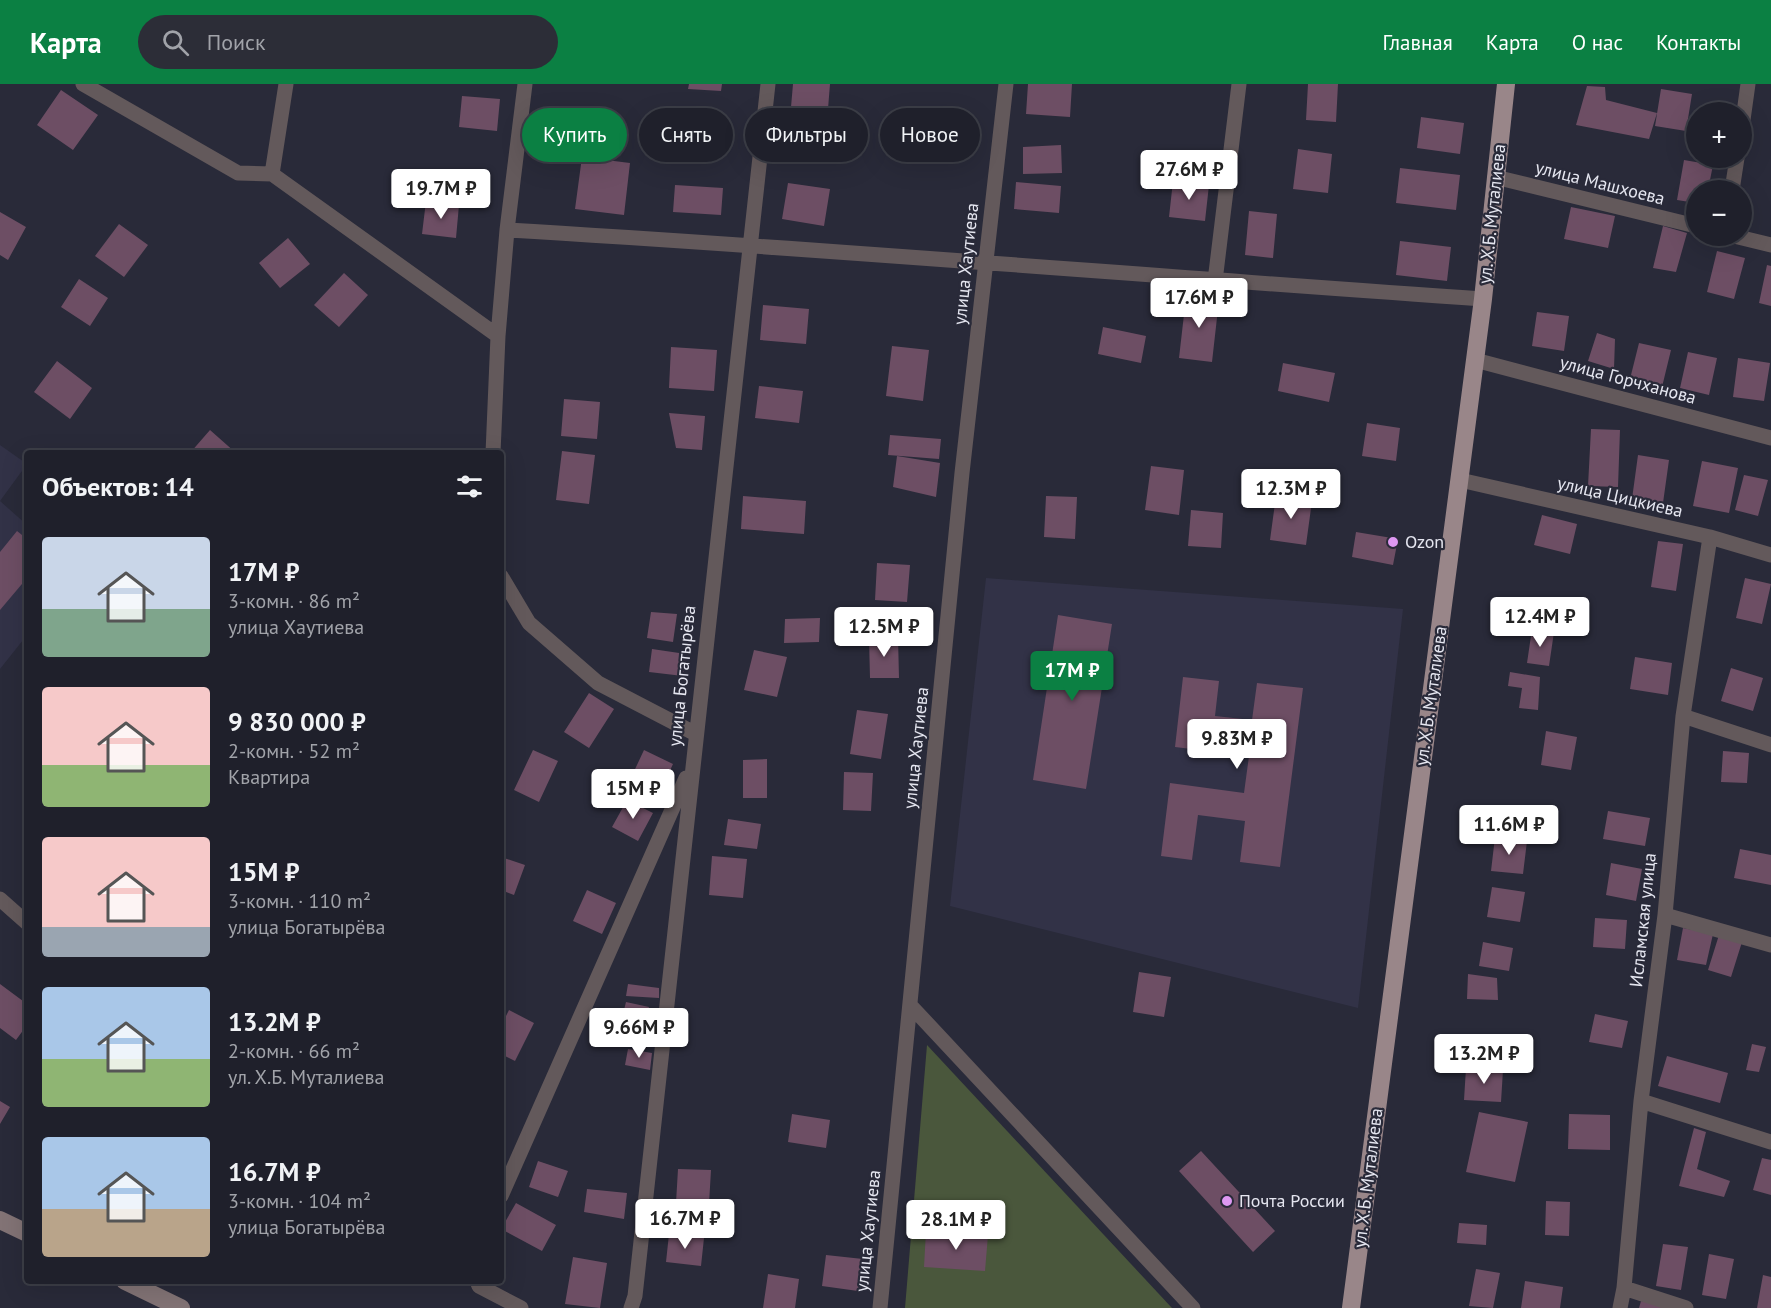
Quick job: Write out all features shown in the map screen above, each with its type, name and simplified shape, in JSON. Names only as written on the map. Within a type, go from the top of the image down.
[{"type":"main road","name":"ул. Х.Б. Муталиева","points":[[1351,1308],[1484,299],[1506,84]]},
{"type":"street","points":[[83,84],[238,173],[272,174],[498,336]]},
{"type":"street","points":[[272,174],[286,84]]},
{"type":"street","points":[[493,450],[498,336],[507,230],[525,84]]},
{"type":"street","name":"улица Богатырёва","points":[[630,1308],[635,1296],[768,84]]},
{"type":"street","name":"улица Хаутиева","points":[[880,1308],[962,473],[1006,84]]},
{"type":"street","points":[[1215,281],[1239,84]]},
{"type":"street","points":[[1745,102],[1748,84]]},
{"type":"street","name":"улица Машхоева","points":[[1495,177],[1686,224]]},
{"type":"street","points":[[507,230],[750,244],[1215,281],[1484,299]]},
{"type":"street","points":[[1752,240],[1771,245]]},
{"type":"street","name":"улица Горчханова","points":[[1475,360],[1771,438]]},
{"type":"street","name":"улица Цицкиева","points":[[1460,480],[1710,537],[1771,555]]},
{"type":"street","name":"Исламская улица","points":[[1620,1308],[1624,1288],[1641,1101],[1665,915],[1683,716],[1710,537]]},
{"type":"street","points":[[504,581],[529,623],[598,682],[696,734]]},
{"type":"street","points":[[1683,716],[1771,745]]},
{"type":"street","points":[[504,1189],[692,765]]},
{"type":"street","points":[[0,899],[24,920]]},
{"type":"street","points":[[1665,915],[1771,945]]},
{"type":"street","points":[[910,1005],[1193,1308]]},
{"type":"street","points":[[1641,1101],[1771,1142]]},
{"type":"street","points":[[0,1220],[24,1232]]},
{"type":"street","points":[[132,1284],[181,1308]]},
{"type":"street","points":[[478,1284],[521,1308]]},
{"type":"street","points":[[1624,1288],[1686,1308]]},
{"type":"shaded area","points":[[0,445],[24,462],[24,468],[0,501]]},
{"type":"shaded area","points":[[0,501],[24,522],[24,639],[0,669]]},
{"type":"shaded area","points":[[986,578],[1403,609],[1358,1008],[950,906]]},
{"type":"green space","points":[[927,1045],[1172,1308],[905,1308]]},
{"type":"building","points":[[689,84],[722,84],[721,91],[688,89]]},
{"type":"building","points":[[793,84],[830,84],[828,108],[791,107]]},
{"type":"building","points":[[1028,84],[1072,84],[1070,117],[1026,114]]},
{"type":"building","points":[[1308,84],[1338,84],[1336,122],[1306,120]]},
{"type":"building","points":[[1587,86],[1605,87],[1606,100],[1657,113],[1649,139],[1576,125]]},
{"type":"building","points":[[1661,89],[1692,94],[1691,102],[1686,102],[1686,131],[1655,126]]},
{"type":"building","points":[[61,90],[98,115],[73,150],[37,125]]},
{"type":"building","points":[[462,96],[500,99],[497,131],[459,127]]},
{"type":"building","points":[[1421,117],[1464,123],[1460,154],[1417,148]]},
{"type":"building","points":[[1061,145],[1062,173],[1023,174],[1023,147]]},
{"type":"building","points":[[1298,149],[1332,154],[1328,193],[1293,189]]},
{"type":"building","points":[[1684,160],[1686,160],[1686,168],[1712,168],[1710,180],[1686,180],[1686,201],[1677,200]]},
{"type":"building","points":[[581,162],[630,163],[624,215],[575,209]]},
{"type":"building","points":[[1400,168],[1460,175],[1456,210],[1396,203]]},
{"type":"building","points":[[1173,181],[1209,185],[1205,221],[1169,217]]},
{"type":"building","points":[[1016,182],[1061,186],[1059,213],[1014,209]]},
{"type":"building","points":[[788,183],[830,189],[824,226],[782,219]]},
{"type":"building","points":[[675,185],[723,188],[721,215],[673,212]]},
{"type":"building","points":[[426,201],[459,205],[456,238],[422,234]]},
{"type":"building","points":[[1571,207],[1615,216],[1608,248],[1564,239]]},
{"type":"building","points":[[1249,211],[1277,214],[1273,258],[1245,255]]},
{"type":"building","points":[[0,212],[26,227],[8,260],[0,255]]},
{"type":"building","points":[[119,224],[148,245],[124,277],[95,256]]},
{"type":"building","points":[[1663,226],[1686,233],[1676,272],[1653,268]]},
{"type":"building","points":[[288,238],[310,264],[280,288],[259,263]]},
{"type":"building","points":[[1400,241],[1451,247],[1447,281],[1396,275]]},
{"type":"building","points":[[1717,251],[1745,258],[1734,299],[1707,292]]},
{"type":"building","points":[[1767,265],[1771,266],[1771,306],[1759,303]]},
{"type":"building","points":[[344,273],[368,295],[339,327],[314,305]]},
{"type":"building","points":[[79,279],[108,298],[90,326],[61,307]]},
{"type":"building","points":[[1186,297],[1219,300],[1212,362],[1179,358]]},
{"type":"building","points":[[763,305],[809,309],[806,344],[760,340]]},
{"type":"building","points":[[1537,312],[1569,316],[1564,351],[1532,346]]},
{"type":"building","points":[[1103,327],[1146,336],[1141,363],[1098,354]]},
{"type":"building","points":[[1597,333],[1615,339],[1614,369],[1588,361]]},
{"type":"building","points":[[1639,343],[1671,350],[1662,387],[1630,379]]},
{"type":"building","points":[[892,346],[929,350],[923,401],[886,396]]},
{"type":"building","points":[[671,347],[717,350],[714,391],[669,388]]},
{"type":"building","points":[[1688,352],[1717,358],[1709,395],[1680,388]]},
{"type":"building","points":[[1738,358],[1770,363],[1764,401],[1733,397]]},
{"type":"building","points":[[57,361],[92,388],[70,419],[34,392]]},
{"type":"building","points":[[1283,363],[1335,373],[1329,402],[1278,391]]},
{"type":"building","points":[[759,386],[803,391],[799,423],[755,418]]},
{"type":"building","points":[[564,399],[600,402],[597,439],[561,436]]},
{"type":"building","points":[[669,413],[705,416],[702,450],[676,448]]},
{"type":"building","points":[[1367,423],[1400,428],[1396,461],[1362,456]]},
{"type":"building","points":[[1591,429],[1620,430],[1618,487],[1588,486]]},
{"type":"building","points":[[210,430],[233,450],[193,450]]},
{"type":"building","points":[[890,435],[941,439],[939,459],[888,455]]},
{"type":"building","points":[[562,451],[595,455],[589,504],[556,500]]},
{"type":"building","points":[[1638,455],[1669,460],[1663,503],[1632,499]]},
{"type":"building","points":[[897,456],[940,463],[936,497],[893,487]]},
{"type":"building","points":[[1702,461],[1738,468],[1729,513],[1693,506]]},
{"type":"building","points":[[1151,466],[1184,470],[1179,515],[1145,510]]},
{"type":"building","points":[[1744,475],[1768,480],[1758,516],[1735,510]]},
{"type":"building","points":[[743,496],[806,501],[804,534],[741,529]]},
{"type":"building","points":[[1046,496],[1077,497],[1075,539],[1044,537]]},
{"type":"building","points":[[1276,496],[1312,501],[1306,545],[1270,540]]},
{"type":"building","points":[[1191,510],[1223,513],[1221,548],[1188,546]]},
{"type":"building","points":[[1542,515],[1577,524],[1570,554],[1534,545]]},
{"type":"building","points":[[17,531],[24,537],[24,582],[0,610],[0,552]]},
{"type":"building","points":[[1356,532],[1398,539],[1393,565],[1352,557]]},
{"type":"building","points":[[1658,541],[1683,544],[1676,591],[1651,587]]},
{"type":"building","points":[[877,563],[910,565],[907,602],[875,600]]},
{"type":"building","points":[[1745,578],[1771,584],[1762,624],[1736,618]]},
{"type":"building","points":[[651,612],[677,614],[673,642],[647,638]]},
{"type":"building","points":[[1058,615],[1112,624],[1086,789],[1033,780]]},
{"type":"building","points":[[820,618],[819,642],[784,643],[785,619]]},
{"type":"building","points":[[1532,629],[1554,632],[1549,666],[1527,663]]},
{"type":"building","points":[[898,637],[899,678],[870,678],[869,638]]},
{"type":"building","points":[[652,649],[686,654],[683,676],[649,672]]},
{"type":"building","points":[[754,650],[787,657],[777,697],[744,690]]},
{"type":"building","points":[[1635,657],[1672,663],[1668,695],[1630,689]]},
{"type":"building","points":[[1731,668],[1763,678],[1753,711],[1721,701]]},
{"type":"building","points":[[1510,672],[1540,677],[1538,710],[1519,708],[1522,688],[1508,686]]},
{"type":"building","points":[[1183,677],[1219,681],[1215,716],[1252,720],[1257,683],[1303,688],[1280,867],[1240,862],[1245,821],[1198,815],[1192,860],[1161,856],[1170,783],[1244,793],[1249,756],[1175,747]]},
{"type":"building","points":[[589,693],[614,709],[589,748],[564,732]]},
{"type":"building","points":[[857,710],[888,714],[881,759],[850,754]]},
{"type":"building","points":[[1546,731],[1577,737],[1571,770],[1541,765]]},
{"type":"building","points":[[533,750],[558,761],[539,802],[514,790]]},
{"type":"building","points":[[644,750],[673,764],[658,796],[629,782]]},
{"type":"building","points":[[1723,751],[1749,753],[1747,783],[1721,782]]},
{"type":"building","points":[[767,759],[767,798],[743,798],[743,760]]},
{"type":"building","points":[[844,772],[873,773],[871,811],[843,810]]},
{"type":"building","points":[[627,800],[653,813],[638,841],[612,827]]},
{"type":"building","points":[[1608,811],[1650,818],[1645,846],[1603,839]]},
{"type":"building","points":[[728,819],[761,824],[757,849],[724,845]]},
{"type":"building","points":[[1495,837],[1527,841],[1523,874],[1491,871]]},
{"type":"building","points":[[1740,849],[1771,855],[1771,885],[1734,878]]},
{"type":"building","points":[[712,856],[747,859],[743,898],[709,895]]},
{"type":"building","points":[[504,858],[525,865],[514,895],[504,891]]},
{"type":"building","points":[[1611,863],[1642,869],[1636,901],[1606,895]]},
{"type":"building","points":[[1492,887],[1525,892],[1520,922],[1487,917]]},
{"type":"building","points":[[587,890],[616,903],[602,934],[573,921]]},
{"type":"building","points":[[1595,918],[1627,920],[1625,949],[1593,947]]},
{"type":"building","points":[[1683,928],[1713,934],[1706,965],[1677,960]]},
{"type":"building","points":[[1719,935],[1742,942],[1731,977],[1708,970]]},
{"type":"building","points":[[1483,942],[1513,948],[1509,971],[1479,966]]},
{"type":"building","points":[[1139,972],[1171,977],[1164,1017],[1133,1012]]},
{"type":"building","points":[[1468,974],[1497,978],[1498,1000],[1467,999]]},
{"type":"building","points":[[0,984],[24,1002],[24,1029],[16,1040],[0,1028]]},
{"type":"building","points":[[628,984],[659,988],[659,998],[626,996]]},
{"type":"building","points":[[626,1002],[649,1007],[643,1032],[620,1026]]},
{"type":"building","points":[[509,1010],[534,1023],[515,1061],[504,1056],[504,1020]]},
{"type":"building","points":[[1595,1014],[1628,1021],[1622,1048],[1589,1042]]},
{"type":"building","points":[[1752,1044],[1766,1047],[1759,1072],[1746,1070]]},
{"type":"building","points":[[628,1049],[652,1053],[650,1070],[625,1065]]},
{"type":"building","points":[[1667,1056],[1728,1073],[1720,1103],[1658,1086]]},
{"type":"building","points":[[1466,1068],[1503,1070],[1501,1102],[1464,1100]]},
{"type":"building","points":[[0,1101],[10,1107],[0,1124]]},
{"type":"building","points":[[1479,1112],[1528,1122],[1515,1182],[1466,1172]]},
{"type":"building","points":[[792,1114],[830,1120],[826,1148],[788,1142]]},
{"type":"building","points":[[1569,1114],[1610,1115],[1610,1150],[1568,1149]]},
{"type":"building","points":[[1694,1128],[1706,1132],[1697,1169],[1730,1181],[1724,1197],[1679,1186]]},
{"type":"building","name":"Почта России","points":[[1201,1151],[1275,1231],[1253,1252],[1179,1171]]},
{"type":"building","points":[[1762,1158],[1771,1160],[1771,1195],[1753,1190]]},
{"type":"building","points":[[538,1161],[568,1171],[558,1197],[529,1187]]},
{"type":"building","points":[[678,1169],[711,1170],[709,1204],[676,1203]]},
{"type":"building","points":[[587,1189],[627,1193],[624,1219],[584,1212]]},
{"type":"building","points":[[1546,1201],[1570,1202],[1569,1236],[1545,1235]]},
{"type":"building","points":[[516,1203],[556,1225],[542,1251],[504,1231],[504,1224]]},
{"type":"building","points":[[1459,1223],[1487,1225],[1486,1245],[1457,1243]]},
{"type":"building","points":[[926,1231],[988,1235],[985,1271],[924,1267]]},
{"type":"building","points":[[669,1234],[704,1238],[701,1266],[666,1262]]},
{"type":"building","points":[[1663,1244],[1688,1247],[1681,1290],[1656,1286]]},
{"type":"building","points":[[1709,1254],[1734,1259],[1726,1299],[1702,1295]]},
{"type":"building","points":[[826,1255],[863,1259],[858,1291],[822,1286]]},
{"type":"building","points":[[573,1257],[607,1263],[600,1308],[565,1304]]},
{"type":"building","points":[[1476,1269],[1500,1273],[1493,1308],[1469,1306]]},
{"type":"building","points":[[768,1274],[799,1279],[795,1308],[763,1308]]},
{"type":"building","points":[[1763,1275],[1771,1277],[1771,1308],[1757,1308]]},
{"type":"building","points":[[1525,1281],[1563,1287],[1560,1308],[1521,1308]]},
{"type":"building","points":[[1641,1301],[1671,1308],[1639,1308]]},
{"type":"place","name":"Ozon","points":[[1393,542]]},
{"type":"place","name":"Почта России","points":[[1227,1201]]}]
